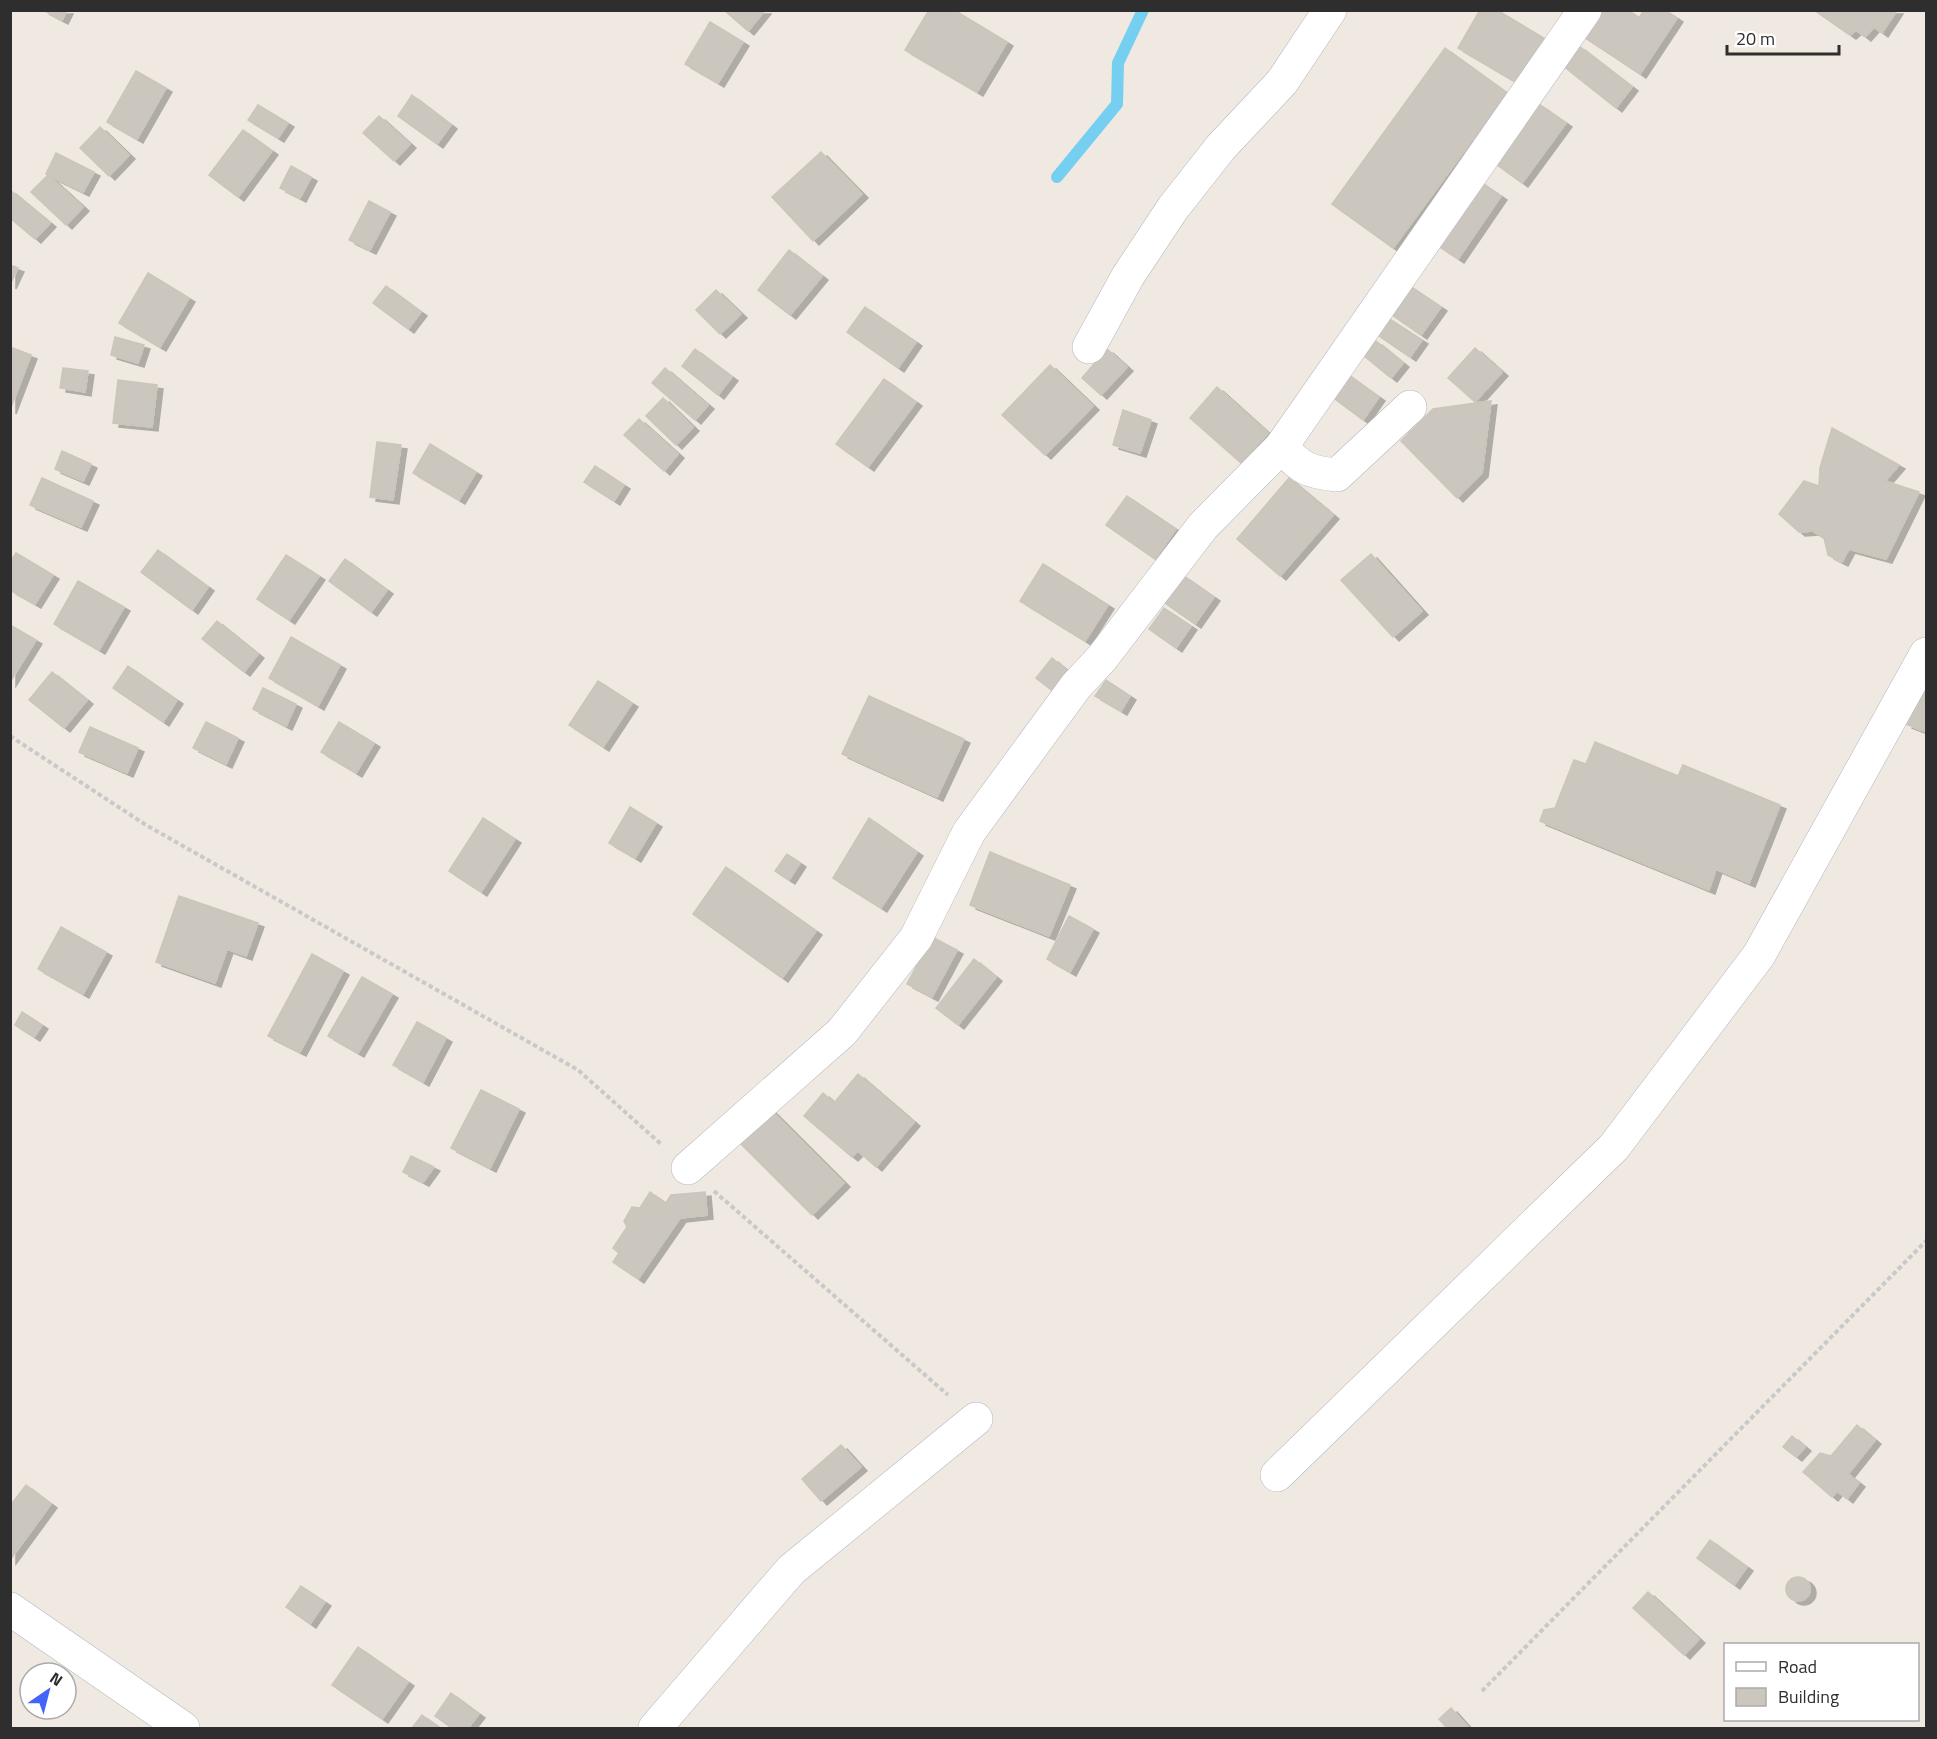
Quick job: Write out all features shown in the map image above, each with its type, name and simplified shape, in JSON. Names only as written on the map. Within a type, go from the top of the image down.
[{"type":"street","points":[[1089,347],[1128,276],[1173,207],[1221,147],[1282,82],[1330,10]]},
{"type":"street","points":[[688,1168],[842,1032],[916,938],[969,832],[1076,686],[1120,634],[1203,526],[1281,447],[1452,197],[1585,10]]},
{"type":"street","points":[[1281,447],[1311,473],[1337,476],[1410,407]]},
{"type":"street","points":[[1277,1475],[1614,1147],[1759,955],[1926,654]]},
{"type":"street","points":[[655,1728],[792,1570],[976,1419]]},
{"type":"street","points":[[10,1609],[183,1728]]},
{"type":"path","points":[[10,736],[146,825],[578,1070],[976,1419]]},
{"type":"path","points":[[1482,1691],[1926,1241]]},
{"type":"building","points":[[43,10],[67,10],[62,20]]},
{"type":"building","points":[[724,10],[765,10],[748,31]]},
{"type":"building","points":[[929,10],[954,10],[1007,42],[977,92],[905,50]]},
{"type":"building","points":[[1480,10],[1497,10],[1547,40],[1521,85],[1458,48]]},
{"type":"building","points":[[1598,10],[1628,10],[1639,18],[1644,10],[1665,10],[1677,18],[1640,74],[1581,35]]},
{"type":"building","points":[[1814,10],[1897,10],[1882,33],[1874,27],[1865,37],[1856,30],[1850,35]]},
{"type":"building","points":[[710,22],[743,42],[718,83],[685,64]]},
{"type":"building","points":[[1579,46],[1632,87],[1616,108],[1563,66]]},
{"type":"building","points":[[1445,48],[1507,93],[1393,248],[1332,204]]},
{"type":"building","points":[[136,71],[166,88],[137,139],[107,122]]},
{"type":"building","points":[[412,95],[451,125],[437,144],[398,116]]},
{"type":"building","points":[[1539,104],[1566,123],[1522,183],[1496,164]]},
{"type":"building","points":[[258,105],[288,123],[278,138],[248,120]]},
{"type":"building","points":[[379,116],[410,144],[394,161],[363,133]]},
{"type":"building","points":[[100,127],[129,155],[109,176],[80,148]]},
{"type":"building","points":[[243,130],[272,151],[238,197],[209,175]]},
{"type":"building","points":[[821,152],[862,194],[813,241],[772,197]]},
{"type":"building","points":[[56,153],[94,172],[83,192],[46,174]]},
{"type":"building","points":[[291,166],[311,177],[300,198],[280,188]]},
{"type":"building","points":[[48,175],[83,207],[66,225],[31,192]]},
{"type":"building","points":[[1475,178],[1501,196],[1458,259],[1431,241]]},
{"type":"building","points":[[10,190],[50,223],[35,239],[10,218]]},
{"type":"building","points":[[369,201],[390,212],[370,250],[349,240]]},
{"type":"building","points":[[789,250],[822,276],[790,315],[758,290]]},
{"type":"building","points":[[10,265],[18,268],[10,285]]},
{"type":"building","points":[[148,273],[189,298],[160,347],[119,323]]},
{"type":"building","points":[[1404,282],[1441,307],[1421,335],[1385,310]]},
{"type":"building","points":[[386,286],[421,312],[408,329],[373,303]]},
{"type":"building","points":[[716,290],[741,314],[720,334],[696,310]]},
{"type":"building","points":[[865,307],[916,342],[898,368],[847,332]]},
{"type":"building","points":[[1380,313],[1422,340],[1410,357],[1369,329]]},
{"type":"building","points":[[115,337],[144,345],[138,363],[111,355]]},
{"type":"building","points":[[1376,341],[1403,363],[1391,378],[1364,356]]},
{"type":"building","points":[[10,347],[31,355],[10,410]]},
{"type":"building","points":[[1475,348],[1502,372],[1475,402],[1448,378]]},
{"type":"building","points":[[695,349],[732,377],[718,395],[682,366]]},
{"type":"building","points":[[1107,349],[1127,367],[1101,395],[1082,378]]},
{"type":"building","points":[[1050,365],[1093,406],[1045,455],[1002,415]]},
{"type":"building","points":[[63,368],[88,371],[85,392],[60,388]]},
{"type":"building","points":[[665,368],[708,405],[695,420],[652,383]]},
{"type":"building","points":[[1343,371],[1379,397],[1363,420],[1327,393]]},
{"type":"building","points":[[884,379],[916,402],[868,467],[836,444]]},
{"type":"building","points":[[118,380],[157,385],[152,427],[113,423]]},
{"type":"building","points":[[1217,387],[1268,433],[1241,463],[1190,418]]},
{"type":"building","points":[[663,398],[693,427],[676,445],[646,416]]},
{"type":"building","points":[[1491,401],[1482,473],[1457,498],[1401,441],[1433,409]]},
{"type":"building","points":[[1123,410],[1151,420],[1140,453],[1113,445]]},
{"type":"building","points":[[639,419],[678,454],[664,471],[624,435]]},
{"type":"building","points":[[1832,428],[1899,465],[1885,481],[1919,492],[1886,559],[1849,549],[1842,562],[1828,555],[1824,538],[1813,531],[1799,532],[1779,514],[1804,481],[1819,486],[1820,468]]},
{"type":"building","points":[[377,442],[401,445],[393,500],[370,497]]},
{"type":"building","points":[[430,444],[476,472],[459,500],[413,473]]},
{"type":"building","points":[[62,451],[91,464],[83,481],[55,469]]},
{"type":"building","points":[[595,466],[624,485],[614,501],[584,482]]},
{"type":"building","points":[[42,478],[93,501],[81,527],[30,505]]},
{"type":"building","points":[[1289,478],[1333,515],[1280,576],[1237,539]]},
{"type":"building","points":[[1127,496],[1176,529],[1155,559],[1106,525]]},
{"type":"building","points":[[158,550],[208,587],[192,610],[141,572]]},
{"type":"building","points":[[16,553],[53,575],[35,604],[10,590],[10,562]]},
{"type":"building","points":[[1371,554],[1422,611],[1393,637],[1341,580]]},
{"type":"building","points":[[286,555],[319,576],[289,620],[257,599]]},
{"type":"building","points":[[345,559],[387,590],[371,612],[329,581]]},
{"type":"building","points":[[1043,564],[1108,605],[1085,641],[1020,601]]},
{"type":"building","points":[[1184,576],[1214,597],[1195,624],[1165,603]]},
{"type":"building","points":[[78,581],[124,607],[99,650],[54,624]]},
{"type":"building","points":[[1164,608],[1191,626],[1176,648],[1149,629]]},
{"type":"building","points":[[217,621],[258,654],[244,672],[202,639]]},
{"type":"building","points":[[10,625],[36,640],[10,682]]},
{"type":"building","points":[[291,637],[340,665],[318,706],[269,678]]},
{"type":"building","points":[[1052,658],[1070,673],[1054,692],[1036,678]]},
{"type":"building","points":[[128,666],[177,700],[163,722],[113,688]]},
{"type":"building","points":[[1926,670],[1926,732],[1906,724]]},
{"type":"building","points":[[52,672],[87,700],[64,728],[29,700]]},
{"type":"building","points":[[1106,680],[1130,696],[1121,711],[1095,696]]},
{"type":"building","points":[[598,681],[632,703],[603,747],[569,725]]},
{"type":"building","points":[[263,688],[296,704],[286,726],[253,709]]},
{"type":"building","points":[[869,696],[964,739],[937,797],[842,754]]},
{"type":"building","points":[[206,722],[238,738],[226,764],[193,748]]},
{"type":"building","points":[[339,722],[374,743],[356,773],[321,752]]},
{"type":"building","points":[[90,727],[138,748],[127,773],[79,752]]},
{"type":"building","points":[[1595,742],[1678,776],[1683,765],[1780,805],[1749,883],[1716,869],[1709,890],[1540,821],[1544,810],[1555,808],[1574,760],[1586,764]]},
{"type":"building","points":[[630,807],[656,823],[635,858],[609,843]]},
{"type":"building","points":[[483,818],[515,839],[481,892],[449,871]]},
{"type":"building","points":[[869,818],[917,852],[881,908],[833,878]]},
{"type":"building","points":[[990,852],[1070,885],[1049,936],[970,905]]},
{"type":"building","points":[[787,854],[800,863],[789,880],[775,871]]},
{"type":"building","points":[[726,867],[816,931],[782,978],[693,914]]},
{"type":"building","points":[[179,896],[258,923],[246,956],[227,949],[215,983],[156,962]]},
{"type":"building","points":[[1069,916],[1093,929],[1070,972],[1047,959]]},
{"type":"building","points":[[61,927],[106,952],[83,994],[38,969]]},
{"type":"building","points":[[932,937],[957,950],[932,997],[907,984]]},
{"type":"building","points":[[312,954],[343,971],[300,1052],[268,1036]]},
{"type":"building","points":[[974,959],[996,977],[958,1025],[936,1008]]},
{"type":"building","points":[[362,977],[392,994],[358,1053],[328,1036]]},
{"type":"building","points":[[22,1012],[42,1025],[34,1037],[15,1025]]},
{"type":"building","points":[[417,1022],[446,1038],[423,1082],[393,1065]]},
{"type":"building","points":[[858,1074],[914,1122],[876,1167],[858,1151],[852,1157],[804,1116],[823,1093],[834,1103]]},
{"type":"building","points":[[481,1090],[519,1109],[490,1168],[451,1148]]},
{"type":"building","points":[[769,1108],[844,1183],[812,1215],[737,1140]]},
{"type":"building","points":[[411,1156],[434,1167],[423,1182],[403,1172]]},
{"type":"building","points":[[650,1192],[666,1203],[671,1195],[705,1192],[707,1215],[680,1218],[638,1279],[613,1262],[619,1253],[613,1248],[627,1227],[624,1221],[632,1207],[640,1208]]},
{"type":"building","points":[[1857,1425],[1875,1440],[1848,1474],[1859,1483],[1847,1499],[1837,1491],[1832,1497],[1803,1472],[1820,1453],[1831,1456]]},
{"type":"building","points":[[1792,1436],[1805,1447],[1796,1457],[1783,1447]]},
{"type":"building","points":[[841,1445],[861,1467],[821,1501],[802,1479]]},
{"type":"building","points":[[26,1485],[51,1504],[10,1560],[10,1506]]},
{"type":"building","points":[[1710,1540],[1747,1567],[1734,1585],[1697,1558]]},
{"type":"building","points":[[1793,1577],[1803,1577],[1810,1584],[1810,1594],[1803,1601],[1793,1601],[1786,1594],[1786,1584]]},
{"type":"building","points":[[301,1586],[325,1602],[310,1624],[286,1607]]},
{"type":"building","points":[[1648,1592],[1699,1639],[1684,1655],[1633,1608]]},
{"type":"building","points":[[358,1647],[408,1682],[382,1719],[332,1685]]},
{"type":"building","points":[[451,1693],[479,1714],[468,1728],[452,1728],[435,1716]]},
{"type":"building","points":[[1451,1708],[1468,1727],[1447,1728],[1439,1719]]},
{"type":"building","points":[[422,1715],[440,1728],[412,1728]]},
{"type":"waterway","points":[[1057,177],[1117,104],[1118,63],[1143,10]]}]
